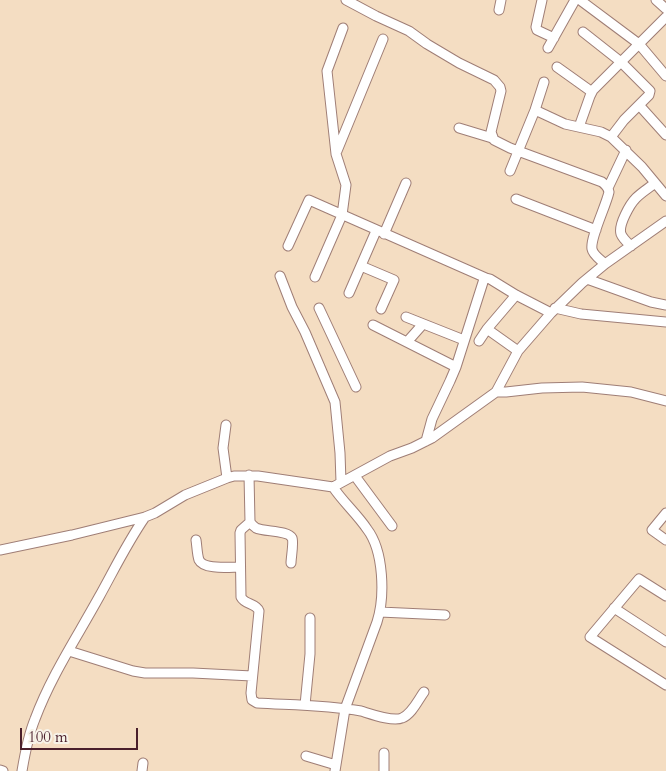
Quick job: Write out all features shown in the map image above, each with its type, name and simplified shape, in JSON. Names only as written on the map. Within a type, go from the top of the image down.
[{"type":"street","points":[[346,0],[408,31],[459,63],[494,80],[501,92],[491,132],[492,138]]},
{"type":"street","points":[[499,10],[501,0]]},
{"type":"street","points":[[542,0],[536,27],[537,30],[554,38]]},
{"type":"street","points":[[548,48],[575,0]]},
{"type":"street","points":[[580,0],[639,44],[666,76]]},
{"type":"street","points":[[656,0],[666,9]]},
{"type":"street","points":[[579,127],[592,92],[666,17]]},
{"type":"street","points":[[315,277],[342,215],[346,185],[336,154],[327,71],[343,28]]},
{"type":"street","points":[[584,32],[621,62],[650,90],[649,95],[611,136]]},
{"type":"street","points":[[336,154],[383,39]]},
{"type":"street","points":[[558,67],[592,92]]},
{"type":"street","points":[[510,171],[535,110],[544,82]]},
{"type":"street","points":[[639,105],[666,136]]},
{"type":"street","points":[[535,110],[565,124],[611,136],[626,150],[666,196]]},
{"type":"street","points":[[459,128],[492,138],[496,142],[602,182],[608,188]]},
{"type":"street","points":[[605,264],[592,250],[596,230],[608,198],[608,188],[626,150]]},
{"type":"street","points":[[349,293],[361,266],[406,182]]},
{"type":"street","points":[[631,246],[622,236],[621,225],[634,199],[655,182]]},
{"type":"street","points":[[516,199],[596,230]]},
{"type":"street","points":[[288,246],[309,200],[490,279],[516,295],[553,311],[666,322]]},
{"type":"street","points":[[0,550],[145,517],[185,495],[234,476],[249,475],[337,484],[390,456],[412,448],[442,431],[496,392],[518,351],[553,311],[605,264],[666,221]]},
{"type":"street","points":[[361,266],[394,280],[381,309]]},
{"type":"street","points":[[280,276],[335,402],[340,453],[337,484],[340,497],[369,530],[381,563],[380,612],[345,709],[336,768],[306,756]]},
{"type":"street","points":[[426,441],[432,419],[456,367],[483,281],[486,278]]},
{"type":"street","points":[[587,279],[666,306]]},
{"type":"street","points":[[479,341],[516,295]]},
{"type":"street","points":[[319,308],[356,387]]},
{"type":"street","points":[[406,317],[464,340]]},
{"type":"street","points":[[407,342],[423,324]]},
{"type":"street","points":[[373,325],[456,367]]},
{"type":"street","points":[[487,329],[518,351]]},
{"type":"street","points":[[496,392],[582,387],[631,392],[666,400]]},
{"type":"street","points":[[226,425],[223,448],[227,478]]},
{"type":"street","points":[[249,475],[250,522],[258,529],[289,535],[292,538],[291,563]]},
{"type":"street","points":[[355,476],[392,526]]},
{"type":"street","points":[[666,513],[652,530],[666,540]]},
{"type":"street","points":[[22,771],[28,738],[54,677],[127,544],[145,517]]},
{"type":"street","points":[[250,522],[240,533],[240,567],[241,597],[246,602],[256,606],[259,612],[252,676],[251,697],[254,702],[345,709],[400,719],[408,714],[424,692]]},
{"type":"street","points":[[196,540],[201,563],[212,567],[240,567]]},
{"type":"street","points":[[666,596],[638,579],[590,638],[666,685]]},
{"type":"street","points":[[614,608],[666,642]]},
{"type":"street","points":[[380,612],[445,615]]},
{"type":"street","points":[[305,705],[310,654],[310,618]]},
{"type":"street","points":[[69,651],[133,671],[252,676]]},
{"type":"street","points":[[384,753],[384,771]]}]
